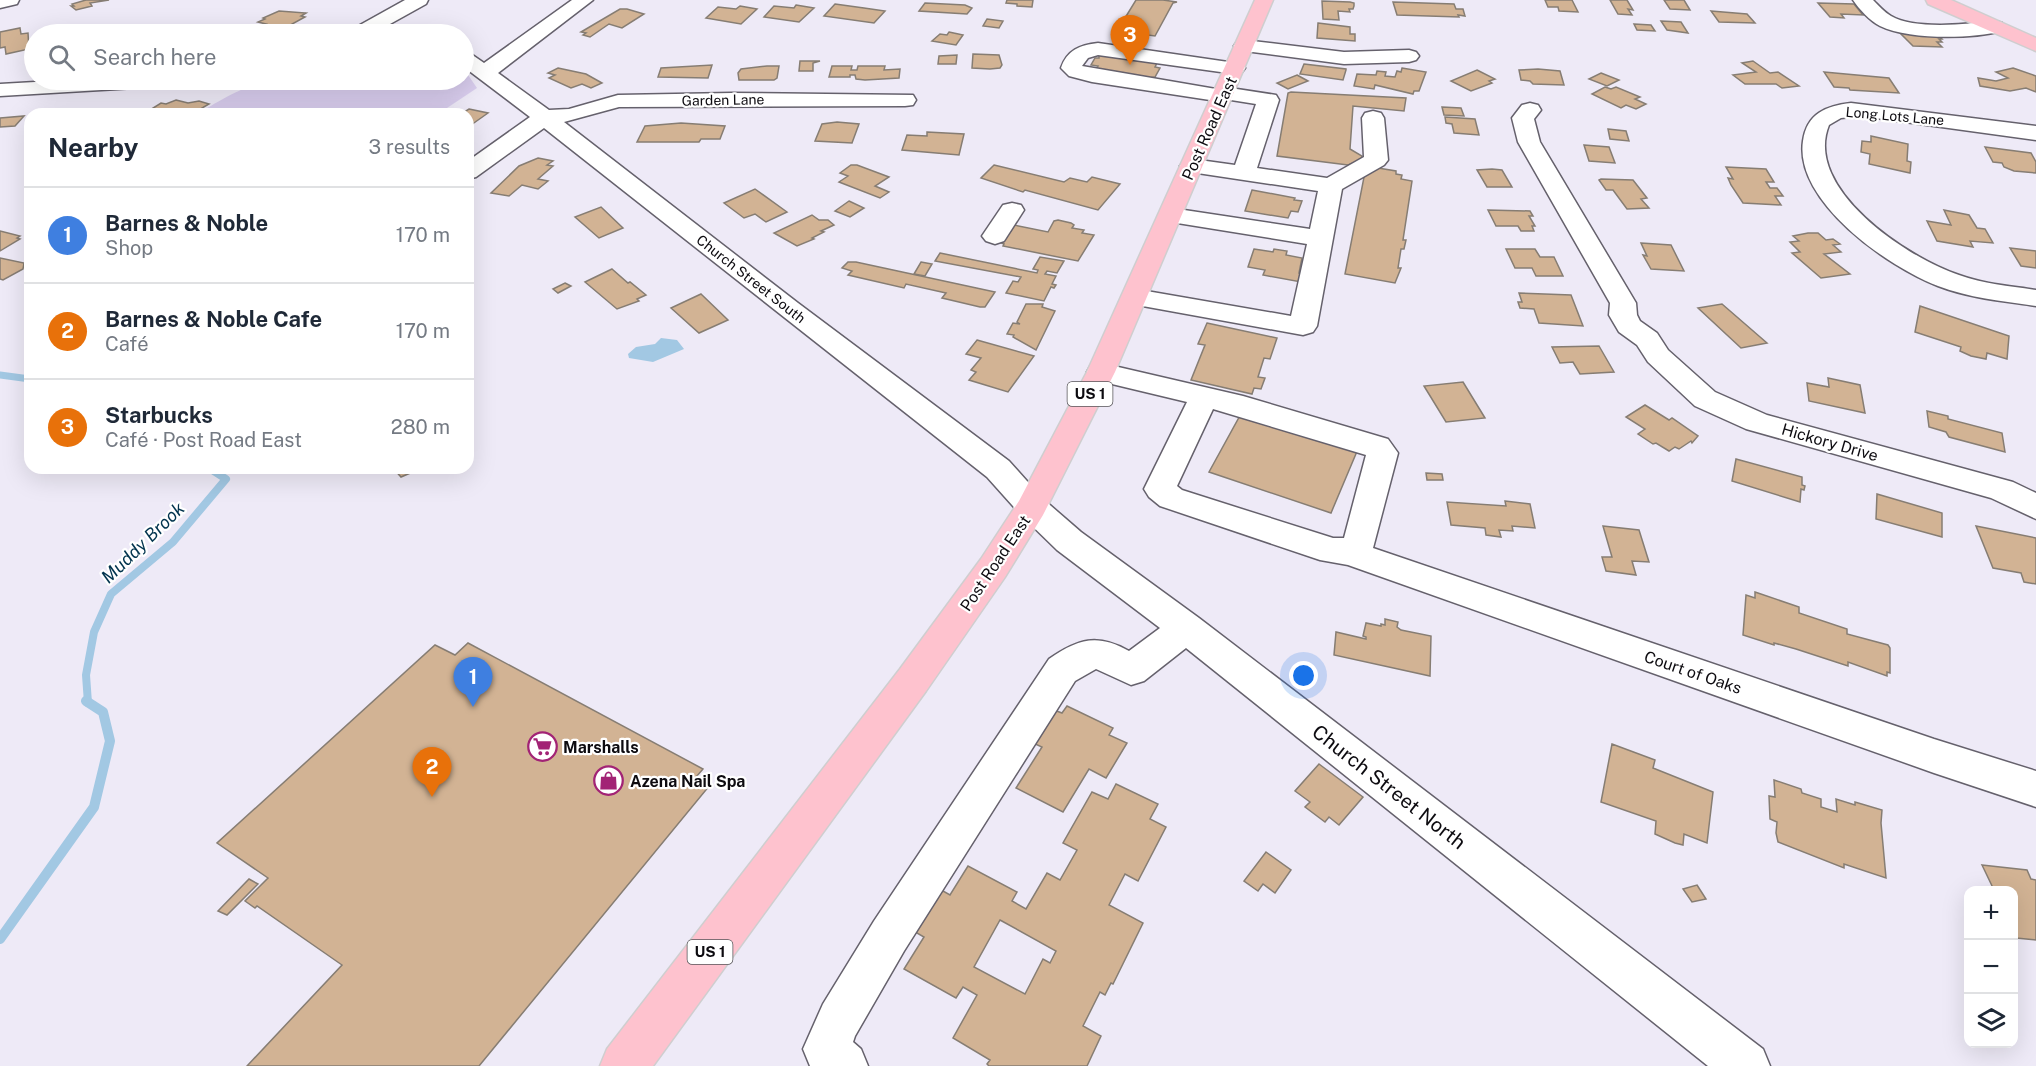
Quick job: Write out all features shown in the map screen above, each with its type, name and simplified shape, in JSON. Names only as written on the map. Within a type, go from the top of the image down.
[{"type":"main road","name":"Post Road East","points":[[624,1066],[914,680],[981,586],[1032,507],[1101,372],[1192,166],[1222,89],[1264,0]]},
{"type":"main road","points":[[1935,0],[2036,45]]},
{"type":"street","points":[[0,2],[10,0]]},
{"type":"street","points":[[376,24],[419,0]]},
{"type":"street","points":[[484,74],[584,0]]},
{"type":"street","points":[[1862,0],[1877,15],[1893,25],[1974,30],[1995,27]]},
{"type":"street","points":[[1222,89],[1187,61],[1098,49],[1082,52],[1076,56],[1071,68],[1072,71],[1092,76],[1222,89],[1268,100],[1244,174]]},
{"type":"street","points":[[1222,89],[1344,58],[1409,56]]},
{"type":"street","name":"Church Street South","points":[[474,66],[544,117],[788,309],[998,469],[1032,507]]},
{"type":"street","points":[[0,90],[24,89]]},
{"type":"street","name":"Garden Lane","points":[[544,117],[571,115],[618,101],[905,100]]},
{"type":"street","name":"Hickory Drive","points":[[1530,110],[1523,118],[1529,142],[1623,303],[1623,315],[1629,326],[1647,339],[1658,356],[1705,399],[1747,417],[2002,490],[2036,507]]},
{"type":"street","name":"Long Lots Lane","points":[[2036,132],[1876,112],[1842,111],[1824,117],[1817,124],[1813,154],[1816,171],[1836,201],[1869,231],[1911,261],[1950,281],[2036,298]]},
{"type":"street","points":[[474,168],[544,117]]},
{"type":"street","points":[[1192,166],[1331,186],[1376,160],[1373,118]]},
{"type":"street","points":[[1135,297],[1303,326],[1331,186]]},
{"type":"street","points":[[995,236],[1012,210]]},
{"type":"street","points":[[1171,215],[1320,238]]},
{"type":"street","points":[[1101,372],[1243,406],[1377,447],[1383,453],[1359,544],[1350,553]]},
{"type":"street","name":"Court of Oaks","points":[[1204,396],[1160,489],[1172,498],[1332,551],[1350,553],[1934,756],[2036,789]]},
{"type":"street","name":"Church Street North","points":[[1032,507],[1069,541],[1186,628],[1746,1066]]},
{"type":"street","points":[[844,1066],[826,1049],[839,1020],[890,936],[1062,670],[1081,655],[1104,654],[1131,670],[1186,628]]},
{"type":"shaded area","points":[[242,90],[474,90],[447,108],[207,108]]},
{"type":"water","points":[[661,338],[677,340],[684,349],[653,362],[629,358],[628,354],[636,347],[655,344]]},
{"type":"building","points":[[86,0],[109,0],[90,3],[92,6],[76,10],[71,6]]},
{"type":"building","points":[[1007,0],[1033,0],[1032,7],[1006,3]]},
{"type":"building","points":[[1136,0],[1177,2],[1173,3],[1155,36],[1117,31]]},
{"type":"building","points":[[1545,0],[1572,0],[1578,12],[1559,11],[1558,7],[1548,7]]},
{"type":"building","points":[[1610,0],[1627,0],[1633,10],[1628,9],[1632,15],[1618,14]]},
{"type":"building","points":[[1664,0],[1684,0],[1690,10],[1670,9]]},
{"type":"building","points":[[1322,1],[1350,2],[1354,3],[1354,6],[1353,9],[1349,9],[1350,12],[1338,11],[1339,20],[1323,19]]},
{"type":"building","points":[[1393,2],[1454,4],[1456,9],[1463,9],[1465,16],[1397,15]]},
{"type":"building","points":[[925,3],[965,5],[972,8],[967,14],[919,11]]},
{"type":"building","points":[[1818,3],[1854,4],[1863,15],[1841,14],[1844,18],[1830,17]]},
{"type":"building","points":[[835,4],[885,11],[874,23],[824,16]]},
{"type":"building","points":[[796,5],[814,8],[799,22],[764,17],[774,6],[794,8]]},
{"type":"building","points":[[740,6],[757,9],[741,24],[706,18],[718,7],[736,9]]},
{"type":"building","points":[[620,9],[644,14],[622,28],[609,24],[590,37],[581,32]]},
{"type":"building","points":[[279,11],[306,13],[301,16],[305,17],[292,24],[258,22],[265,19],[263,18]]},
{"type":"building","points":[[1711,11],[1747,14],[1755,23],[1719,22]]},
{"type":"building","points":[[987,19],[1003,21],[999,28],[983,26]]},
{"type":"building","points":[[1661,21],[1681,22],[1688,33],[1667,30]]},
{"type":"building","points":[[1318,23],[1350,27],[1350,34],[1355,34],[1355,41],[1317,38]]},
{"type":"building","points":[[1634,24],[1651,25],[1655,31],[1637,30]]},
{"type":"building","points":[[20,28],[21,34],[24,34],[24,50],[6,54],[5,47],[0,48],[0,32]]},
{"type":"building","points":[[949,32],[963,35],[956,45],[932,41],[940,34],[947,35]]},
{"type":"building","points":[[1899,32],[1936,33],[1942,39],[1939,39],[1942,42],[1937,42],[1942,47],[1913,46]]},
{"type":"building","points":[[973,54],[999,55],[1002,65],[1000,68],[990,69],[972,68]]},
{"type":"building","points":[[957,55],[956,64],[938,64],[939,56]]},
{"type":"building","points":[[1099,55],[1157,63],[1155,67],[1160,68],[1155,77],[1149,78],[1096,69],[1098,66],[1091,65],[1095,58],[1099,58]]},
{"type":"building","points":[[800,61],[820,61],[813,63],[813,71],[799,71]]},
{"type":"building","points":[[1753,61],[1770,73],[1778,72],[1799,86],[1782,88],[1776,84],[1745,84],[1733,75],[1756,72],[1742,63]]},
{"type":"building","points":[[1304,64],[1346,70],[1343,80],[1300,74]]},
{"type":"building","points":[[712,65],[708,78],[658,77],[661,68]]},
{"type":"building","points":[[779,66],[777,78],[774,80],[739,80],[738,73],[741,69]]},
{"type":"building","points":[[832,66],[852,66],[851,70],[857,70],[858,66],[885,66],[884,70],[900,69],[899,78],[865,80],[856,79],[855,75],[829,77]]},
{"type":"building","points":[[558,68],[586,74],[602,83],[591,88],[582,84],[571,88],[549,78],[555,75],[548,73]]},
{"type":"building","points":[[1402,68],[1426,72],[1419,91],[1414,91],[1413,94],[1375,85],[1374,89],[1354,86],[1357,74],[1376,75],[1377,71],[1386,72],[1385,76],[1395,77],[1397,71],[1401,72]]},
{"type":"building","points":[[2013,68],[2036,76],[2036,92],[2026,88],[2010,91],[1980,86],[1978,78],[1996,81],[2008,78],[1996,72]]},
{"type":"building","points":[[1477,70],[1495,79],[1489,81],[1492,83],[1471,91],[1451,81]]},
{"type":"building","points":[[1519,70],[1560,71],[1564,85],[1533,84],[1530,81],[1521,80]]},
{"type":"building","points":[[1824,72],[1889,78],[1899,93],[1834,87]]},
{"type":"building","points":[[1601,73],[1619,80],[1607,86],[1589,79]]},
{"type":"building","points":[[1297,75],[1308,81],[1288,89],[1277,83]]},
{"type":"building","points":[[1605,87],[1611,89],[1616,87],[1640,97],[1635,99],[1646,104],[1636,109],[1626,105],[1621,108],[1592,94]]},
{"type":"building","points":[[1288,93],[1406,98],[1404,111],[1353,106],[1350,149],[1362,156],[1361,160],[1348,165],[1277,156]]},
{"type":"building","points":[[176,100],[209,104],[202,108],[153,108],[161,103],[166,104]]},
{"type":"building","points":[[1442,107],[1461,108],[1464,116],[1444,115]]},
{"type":"building","points":[[474,110],[488,113],[474,123]]},
{"type":"building","points":[[24,116],[15,126],[0,127],[0,118]]},
{"type":"building","points":[[1445,117],[1475,119],[1479,135],[1454,133],[1452,124],[1446,123]]},
{"type":"building","points":[[837,122],[859,124],[852,143],[815,141],[822,124]]},
{"type":"building","points":[[681,123],[725,126],[720,139],[701,139],[699,142],[637,142],[645,126]]},
{"type":"building","points":[[1608,129],[1626,131],[1629,141],[1610,139]]},
{"type":"building","points":[[927,132],[964,134],[959,155],[902,150],[907,135],[927,136]]},
{"type":"building","points":[[1871,136],[1908,144],[1907,161],[1911,162],[1910,173],[1869,164],[1870,154],[1861,152],[1862,141],[1871,142]]},
{"type":"building","points":[[1584,145],[1609,147],[1615,163],[1589,161]]},
{"type":"building","points":[[1985,147],[2031,153],[2036,162],[2036,173],[2014,171],[2004,167],[2002,163],[1993,162]]},
{"type":"building","points":[[538,158],[553,161],[547,165],[553,166],[538,179],[548,181],[538,189],[522,185],[509,196],[491,193],[519,166]]},
{"type":"building","points":[[851,165],[857,165],[889,177],[875,186],[889,192],[880,198],[839,182],[848,176],[840,173]]},
{"type":"building","points":[[994,165],[1064,182],[1070,178],[1087,182],[1092,177],[1120,184],[1098,210],[1025,190],[1023,192],[981,178]]},
{"type":"building","points":[[1726,167],[1766,169],[1774,182],[1766,182],[1770,188],[1777,188],[1783,196],[1775,196],[1781,205],[1743,203],[1731,185],[1728,178],[1733,179]]},
{"type":"building","points":[[1378,168],[1396,171],[1396,174],[1402,175],[1401,179],[1412,181],[1403,240],[1406,240],[1404,249],[1401,249],[1398,268],[1401,268],[1395,283],[1345,274],[1365,172]]},
{"type":"building","points":[[1477,170],[1502,170],[1512,187],[1487,187]]},
{"type":"building","points":[[1599,180],[1633,180],[1647,198],[1641,199],[1649,208],[1627,209],[1613,190],[1606,190]]},
{"type":"building","points":[[755,189],[787,212],[766,222],[755,214],[744,218],[724,203]]},
{"type":"building","points":[[1252,190],[1302,201],[1298,212],[1291,211],[1288,218],[1245,211]]},
{"type":"building","points":[[849,201],[864,208],[850,217],[835,211]]},
{"type":"building","points":[[601,207],[623,228],[599,238],[575,217]]},
{"type":"building","points":[[1488,210],[1530,211],[1533,216],[1529,216],[1535,226],[1532,226],[1534,231],[1521,231],[1518,226],[1496,226]]},
{"type":"building","points":[[1944,210],[1969,215],[1977,228],[1985,229],[1993,243],[1970,241],[1973,247],[1937,241],[1927,221],[1951,225]]},
{"type":"building","points":[[812,215],[819,220],[828,220],[834,225],[821,231],[824,232],[812,238],[814,239],[797,246],[774,233]]},
{"type":"building","points":[[1054,221],[1071,223],[1074,225],[1072,228],[1084,230],[1082,233],[1094,235],[1078,261],[1003,246],[1004,244],[999,242],[1007,230],[1011,231],[1014,225],[1048,232]]},
{"type":"building","points":[[0,231],[20,236],[17,238],[20,239],[0,251]]},
{"type":"building","points":[[1818,233],[1826,240],[1833,239],[1840,244],[1833,245],[1841,252],[1824,254],[1850,274],[1821,278],[1792,253],[1800,252],[1790,242],[1799,241],[1793,236]]},
{"type":"building","points":[[1641,243],[1671,245],[1684,271],[1651,269],[1643,255],[1647,256]]},
{"type":"building","points":[[2010,248],[2036,251],[2036,268],[2021,266]]},
{"type":"building","points":[[1254,249],[1273,252],[1274,249],[1287,251],[1286,255],[1302,258],[1299,273],[1303,273],[1301,282],[1263,275],[1265,270],[1248,267]]},
{"type":"building","points":[[1506,249],[1535,249],[1540,257],[1554,257],[1563,276],[1536,276],[1532,268],[1515,268]]},
{"type":"building","points":[[940,253],[1037,273],[1038,270],[1033,269],[1040,257],[1064,261],[1057,273],[1047,271],[1045,274],[1056,276],[1052,284],[1056,285],[1054,288],[1051,287],[1044,301],[1006,293],[1013,281],[1018,282],[1021,277],[935,261]]},
{"type":"building","points":[[0,258],[24,263],[23,269],[3,280],[0,279]]},
{"type":"building","points":[[848,262],[995,292],[985,307],[980,307],[942,298],[946,293],[906,284],[904,288],[848,275],[852,271],[842,268]]},
{"type":"building","points":[[921,262],[932,264],[925,276],[914,274]]},
{"type":"building","points":[[612,269],[646,295],[637,299],[639,301],[617,309],[585,282]]},
{"type":"building","points":[[565,283],[571,286],[558,293],[553,289]]},
{"type":"building","points":[[1519,293],[1571,295],[1583,326],[1539,323],[1534,309],[1520,308],[1518,302],[1522,302]]},
{"type":"building","points":[[701,294],[728,320],[699,333],[671,308]]},
{"type":"building","points":[[1026,304],[1043,304],[1042,307],[1055,311],[1036,350],[1013,337],[1014,335],[1007,334],[1013,323],[1020,324],[1017,322]]},
{"type":"building","points":[[1722,304],[1767,343],[1741,348],[1698,308]]},
{"type":"building","points":[[1920,306],[2009,336],[2007,359],[1987,353],[1986,359],[1971,356],[1960,351],[1961,347],[1915,332]]},
{"type":"building","points":[[1207,323],[1277,338],[1270,359],[1264,358],[1258,377],[1265,378],[1261,389],[1254,388],[1252,394],[1191,380],[1205,345],[1198,344]]},
{"type":"building","points":[[977,340],[1034,356],[1008,392],[969,380],[976,372],[971,370],[981,358],[966,354]]},
{"type":"building","points":[[1599,346],[1614,372],[1580,374],[1573,362],[1560,363],[1552,347]]},
{"type":"building","points":[[1828,378],[1860,385],[1865,413],[1809,401],[1807,383],[1829,387]]},
{"type":"building","points":[[1463,382],[1485,418],[1446,422],[1424,386]]},
{"type":"building","points":[[1645,405],[1669,420],[1672,418],[1698,436],[1692,443],[1691,441],[1679,449],[1675,447],[1669,451],[1656,443],[1653,444],[1638,434],[1645,429],[1626,417]]},
{"type":"building","points":[[1927,411],[2002,433],[2005,452],[1949,437],[1946,432],[1929,427]]},
{"type":"building","points":[[1242,412],[1358,449],[1331,513],[1209,472]]},
{"type":"building","points":[[1736,459],[1802,477],[1802,485],[1805,486],[1804,490],[1801,489],[1800,502],[1732,481]]},
{"type":"building","points":[[1426,473],[1442,474],[1443,480],[1427,480]]},
{"type":"building","points":[[1877,494],[1942,513],[1942,537],[1876,519]]},
{"type":"building","points":[[1505,501],[1530,504],[1535,528],[1512,526],[1513,531],[1499,530],[1501,537],[1486,535],[1485,528],[1451,525],[1447,502],[1506,506]]},
{"type":"building","points":[[1603,526],[1639,530],[1649,562],[1632,561],[1636,575],[1606,571],[1602,557],[1612,557]]},
{"type":"building","points":[[1976,526],[2036,538],[2036,584],[2024,582],[2021,573],[1993,568]]},
{"type":"building","points":[[1755,592],[1799,607],[1799,613],[1847,629],[1847,634],[1888,645],[1890,673],[1887,672],[1887,676],[1848,662],[1848,666],[1743,635],[1746,595],[1755,598]]},
{"type":"building","points":[[1385,619],[1398,622],[1397,627],[1401,630],[1431,636],[1430,676],[1334,655],[1336,632],[1366,639],[1363,636],[1366,623],[1381,626],[1381,624],[1385,625]]},
{"type":"building","points":[[468,643],[703,769],[696,777],[710,785],[479,1066],[247,1066],[342,965],[257,906],[255,908],[245,901],[268,878],[217,843],[435,645],[455,655]]},
{"type":"building","points":[[1067,706],[1113,728],[1109,735],[1127,743],[1106,778],[1089,769],[1063,812],[1016,788],[1042,747],[1033,743],[1054,710],[1062,713]]},
{"type":"building","points":[[1612,744],[1655,760],[1653,768],[1713,792],[1707,843],[1684,834],[1683,845],[1675,843],[1655,834],[1656,821],[1601,802]]},
{"type":"building","points":[[1319,764],[1363,797],[1339,825],[1329,817],[1325,822],[1305,807],[1310,802],[1295,791]]},
{"type":"building","points":[[1774,780],[1821,799],[1821,807],[1837,812],[1836,799],[1882,810],[1886,878],[1844,864],[1844,868],[1778,842],[1777,822],[1770,819],[1769,796],[1775,797]]},
{"type":"building","points":[[1116,784],[1158,804],[1150,819],[1166,827],[1138,881],[1125,874],[1109,905],[1143,923],[1113,984],[1111,983],[1105,995],[1100,992],[1083,1026],[1101,1036],[1087,1066],[989,1066],[987,1064],[990,1060],[953,1038],[977,995],[963,987],[956,998],[904,969],[924,937],[910,929],[936,887],[950,895],[968,866],[1017,892],[1012,901],[1026,909],[1047,873],[1060,880],[1077,850],[1063,843],[1092,792],[1108,799]],"holes":[[[1000,920],[1056,951],[1050,963],[1043,959],[1025,994],[974,967]]]},
{"type":"building","points":[[1266,852],[1291,870],[1275,893],[1263,884],[1258,891],[1244,881]]},
{"type":"building","points":[[1982,865],[2027,870],[2031,879],[2036,880],[2036,940],[2018,938],[2018,886],[1992,886]]},
{"type":"building","points":[[249,879],[258,884],[227,915],[218,911]]},
{"type":"building","points":[[1697,885],[1706,899],[1692,902],[1683,889]]},
{"type":"waterway","name":"Muddy Brook","points":[[0,375],[24,378]]},
{"type":"waterway","name":"Muddy Brook","points":[[88,702],[86,675],[94,632],[111,594],[173,542],[226,479],[218,474]]},
{"type":"waterway","name":"Muddy Brook","points":[[0,939],[94,807],[110,741],[103,712],[88,702]]},
{"type":"place","name":"Starbucks","points":[[1130,65]]},
{"type":"place","name":"Barnes & Noble","points":[[473,707]]},
{"type":"place","name":"Marshalls","points":[[542,747]]},
{"type":"place","name":"Azena Nail Spa","points":[[609,781]]},
{"type":"place","name":"Barnes & Noble Cafe","points":[[432,797]]}]
